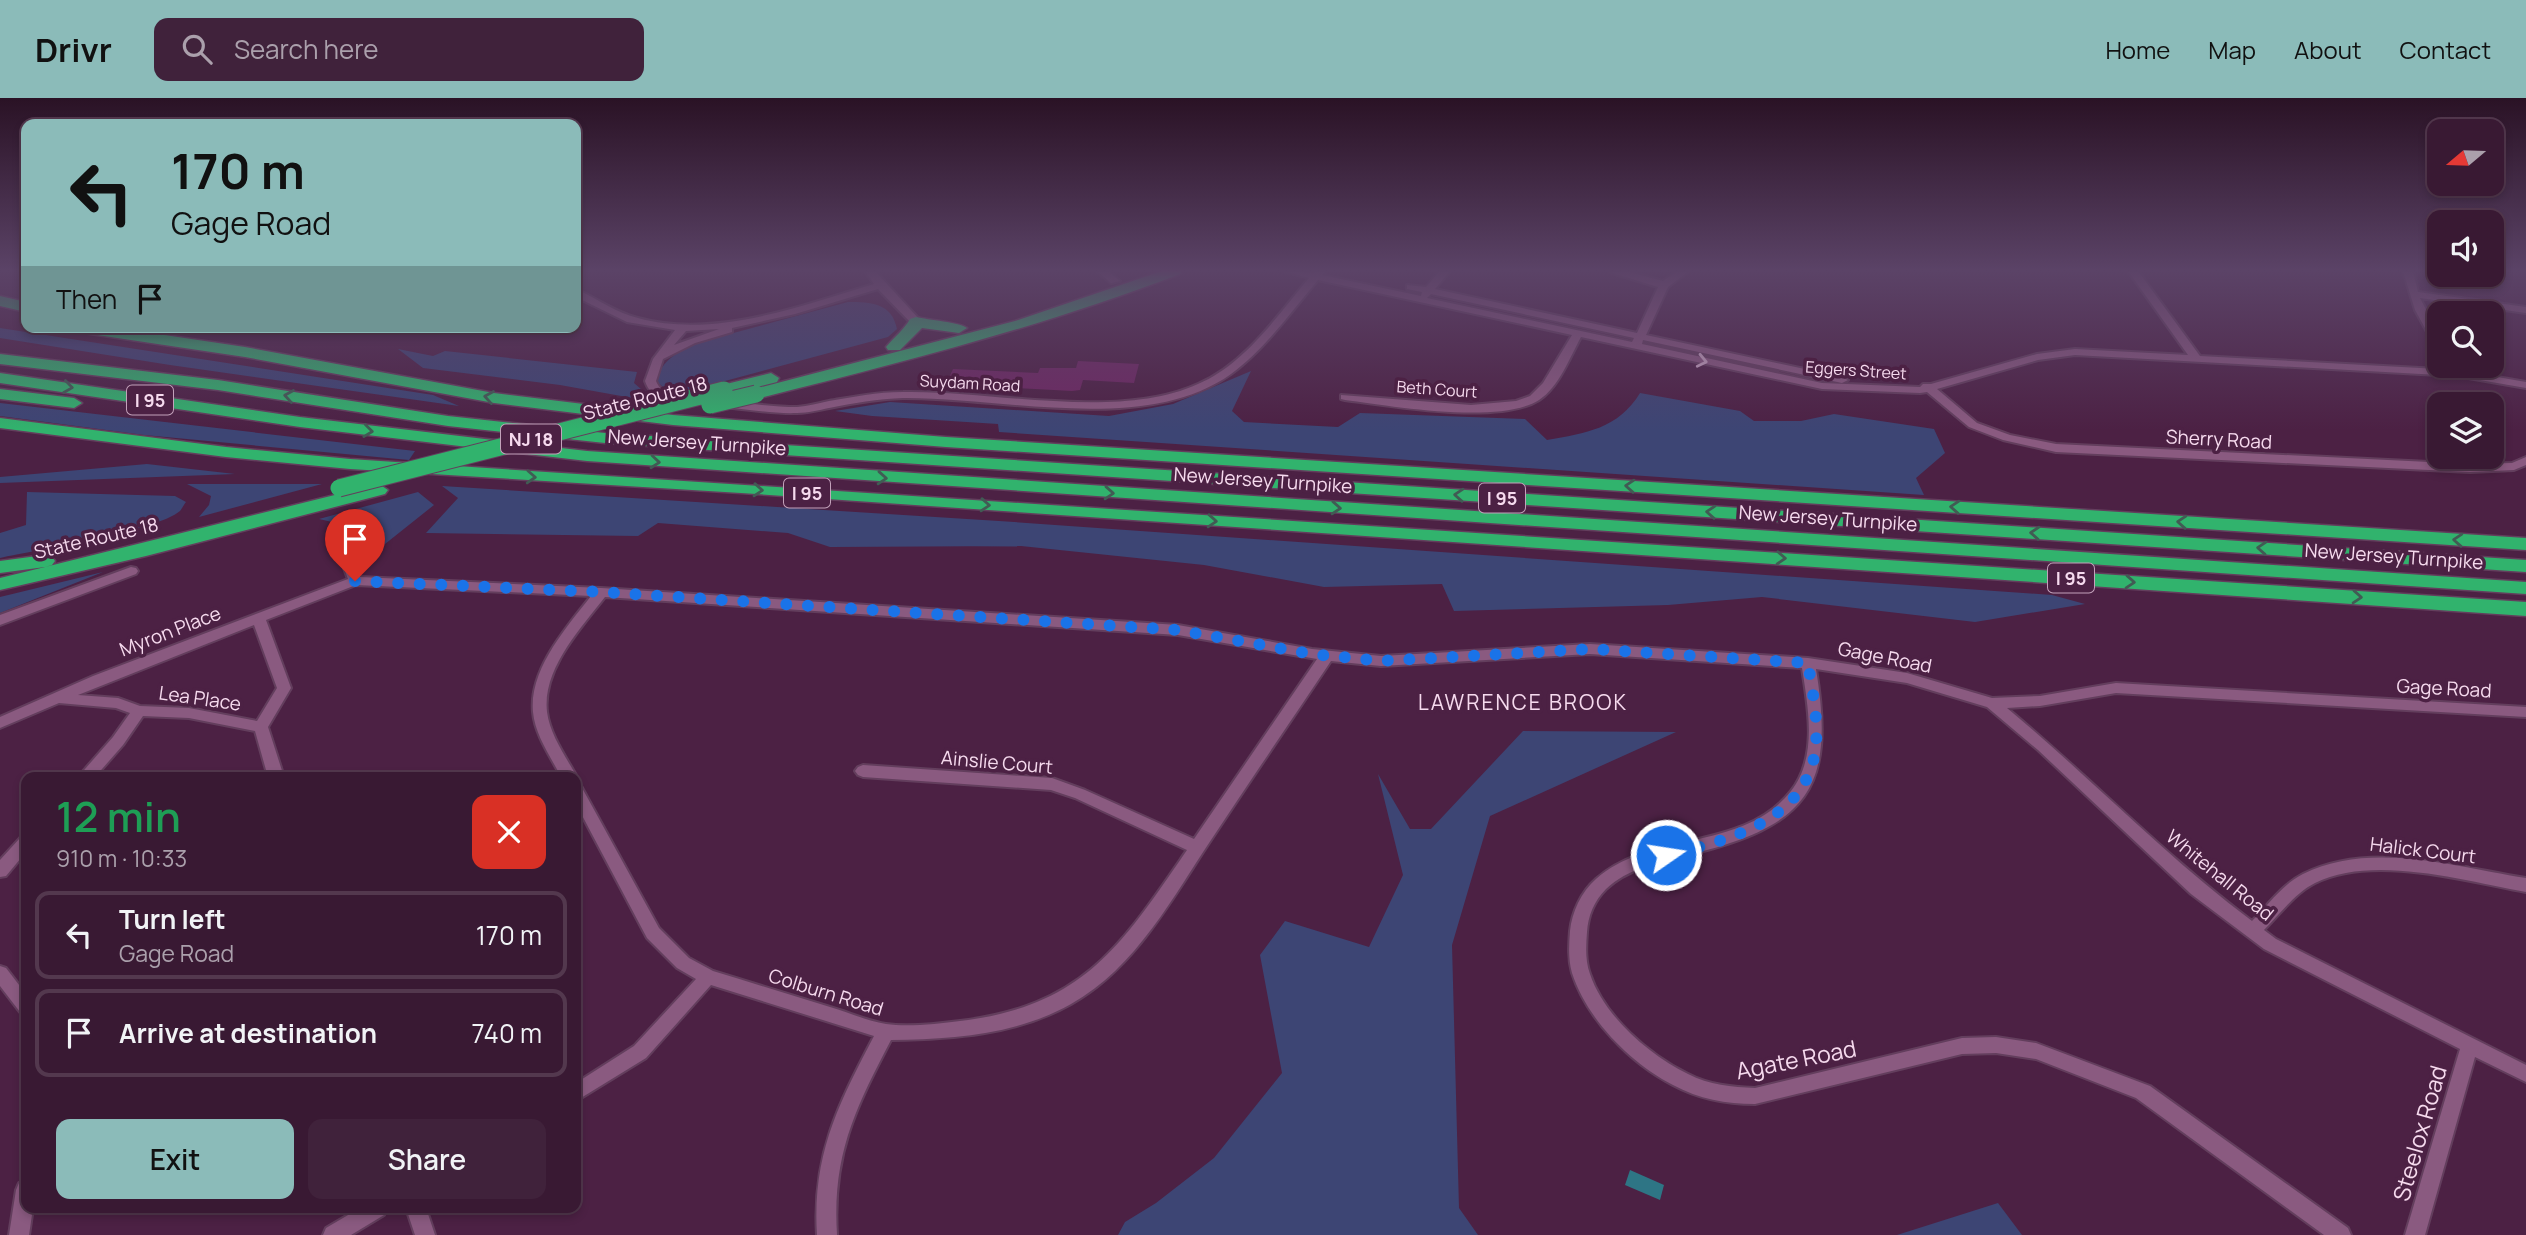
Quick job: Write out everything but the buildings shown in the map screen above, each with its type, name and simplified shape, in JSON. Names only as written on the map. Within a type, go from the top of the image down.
[{"type":"highway","points":[[894,347],[914,330],[915,324]]},
{"type":"highway","points":[[924,324],[959,328]]},
{"type":"highway","name":"State Route 18","points":[[0,569],[47,561],[339,488],[894,347],[973,324]]},
{"type":"highway","name":"State Route 18","points":[[0,583],[93,563],[946,346],[1019,324]]},
{"type":"highway","name":"New Jersey Turnpike","points":[[117,333],[245,352],[527,403],[745,427],[2526,544]]},
{"type":"highway","points":[[158,333],[245,352]]},
{"type":"highway","points":[[0,345],[81,356],[218,385]]},
{"type":"highway","name":"New Jersey Turnpike","points":[[0,359],[218,385],[448,421],[605,438],[2526,566]]},
{"type":"highway","name":"New Jersey Turnpike","points":[[0,378],[300,422],[504,447],[692,465],[2526,588]]},
{"type":"highway","points":[[0,394],[241,422],[300,422]]},
{"type":"highway","name":"I 95","points":[[0,423],[226,452],[350,464],[2526,609]]},
{"type":"highway","points":[[0,436],[199,458],[350,464]]},
{"type":"highway","points":[[0,590],[93,563]]},
{"type":"street","points":[[663,324],[729,324]]},
{"type":"street","points":[[658,358],[691,341],[749,324]]},
{"type":"street","name":"Suydam Road","points":[[658,358],[650,370],[648,380],[652,388],[661,395],[675,400],[777,410],[799,410],[886,395],[1096,405],[1143,403],[1203,388],[1234,369],[1274,324]]},
{"type":"street","name":"Eggers Street","points":[[1536,324],[1577,335],[1638,341]]},
{"type":"street","name":"Eggers Street","points":[[1560,324],[1762,369],[1822,386],[1858,389],[1920,390],[2037,357],[2075,352],[2427,368]]},
{"type":"street","points":[[1638,341],[1646,324]]},
{"type":"street","points":[[2171,324],[2196,358]]},
{"type":"street","points":[[658,358],[684,326]]},
{"type":"street","name":"Beth Court","points":[[1345,397],[1468,410],[1533,398],[1552,378],[1577,335]]},
{"type":"street","name":"Eggers Street","points":[[2495,378],[2526,385]]},
{"type":"street","name":"Sherry Road","points":[[1927,386],[1973,425],[2007,438],[2056,448],[2470,468],[2514,466],[2526,461]]},
{"type":"street","points":[[339,538],[355,581]]},
{"type":"street","points":[[0,620],[131,571]]},
{"type":"street","name":"Gage Road","points":[[355,581],[601,592],[1178,630],[1327,656],[1381,661],[1590,649],[1808,663],[1907,678],[1992,703],[2040,701],[2116,688],[2526,712]]},
{"type":"street","name":"Myron Place","points":[[0,723],[57,697],[355,581]]},
{"type":"street","points":[[566,772],[547,737],[540,710],[541,689],[565,644],[601,592]]},
{"type":"street","name":"Lea Place","points":[[57,697],[118,703],[139,710],[189,713],[261,727],[284,688],[258,618]]},
{"type":"street","name":"Colburn Road","points":[[581,799],[653,933],[682,963],[708,977],[886,1032],[944,1031],[977,1027],[1018,1018],[1065,999],[1101,973],[1140,932],[1327,656]]},
{"type":"street","name":"Agate Road","points":[[1808,663],[1816,714],[1816,745],[1810,773],[1795,798],[1770,818],[1746,832],[1715,844],[1642,860],[1617,872],[1595,888],[1582,911],[1577,946],[1581,971],[1594,1000],[1623,1037],[1653,1062],[1697,1089],[1728,1097],[1755,1096],[1962,1046],[1996,1045],[2036,1051],[2143,1092],[2341,1235]]},
{"type":"street","name":"Whitehall Road","points":[[1992,703],[2043,746],[2197,889],[2270,944],[2526,1074]]},
{"type":"street","points":[[90,772],[118,741],[139,710]]},
{"type":"street","points":[[261,727],[274,772]]},
{"type":"street","name":"Ainslie Court","points":[[863,771],[1052,785],[1080,794],[1198,848]]},
{"type":"street","points":[[0,871],[21,848]]},
{"type":"street","name":"Halick Court","points":[[2253,930],[2308,879],[2355,864],[2386,864],[2526,885]]},
{"type":"street","points":[[0,973],[21,1000]]},
{"type":"street","points":[[581,1090],[640,1052],[708,977]]},
{"type":"street","points":[[827,1235],[824,1206],[826,1176],[842,1115],[886,1032]]},
{"type":"street","name":"Steelox Road","points":[[2415,1235],[2470,1044]]},
{"type":"street","points":[[19,1235],[22,1213]]},
{"type":"street","points":[[333,1235],[369,1213]]},
{"type":"street","points":[[418,1213],[425,1235]]},
{"type":"shaded area","points":[[766,324],[895,324],[897,329],[888,337],[673,395],[658,383],[659,376],[664,365],[689,345]]},
{"type":"shaded area","points":[[0,328],[433,395],[459,406],[170,365],[0,338]]},
{"type":"shaded area","points":[[398,349],[433,356],[445,351],[637,372],[634,383],[649,396],[638,399],[560,385],[423,368]]},
{"type":"shaded area","points":[[1251,371],[1232,411],[1244,422],[1338,427],[1360,413],[1525,419],[1547,440],[1588,432],[1611,422],[1622,415],[1640,393],[1740,411],[1754,421],[1801,421],[1834,414],[1934,429],[1945,453],[1916,478],[1924,495],[999,432],[998,424],[835,411],[890,402],[1109,416],[1173,404]]},
{"type":"shaded area","points":[[0,403],[415,451],[409,460],[144,435],[0,416]]},
{"type":"shaded area","points":[[147,464],[235,474],[0,483],[0,477]]},
{"type":"shaded area","points":[[187,484],[322,484],[199,517],[209,505],[211,496]]},
{"type":"shaded area","points":[[442,486],[999,521],[2052,595],[2085,604],[1975,622],[1762,597],[1668,605],[1454,611],[1442,584],[1324,587],[1204,565],[1021,546],[830,547],[788,533],[658,523],[638,536],[426,533],[458,498]]},
{"type":"shaded area","points":[[27,492],[175,496],[186,502],[180,511],[147,526],[0,558],[0,533],[26,525]]},
{"type":"shaded area","points":[[418,492],[434,505],[380,548],[354,527],[319,519]]},
{"type":"shaded area","points":[[103,572],[0,613],[0,597]]},
{"type":"shaded area","points":[[1523,731],[1676,732],[1490,816],[1452,945],[1459,1208],[1478,1235],[1118,1235],[1125,1222],[1156,1203],[1214,1158],[1282,1073],[1260,955],[1285,921],[1369,947],[1403,875],[1378,774],[1410,829],[1431,829]]},
{"type":"shaded area","points":[[1630,1170],[1664,1185],[1660,1200],[1625,1185]]},
{"type":"shaded area","points":[[1998,1203],[2022,1235],[1897,1235]]},
{"type":"district","name":"LAWRENCE BROOK","points":[[1523,702]]},
{"type":"route","points":[[355,581],[601,592],[1178,630],[1312,654],[1381,661],[1590,649],[1808,663],[1816,714],[1816,745],[1810,773],[1795,798],[1770,818],[1746,832],[1715,844],[1666,855]]}]
